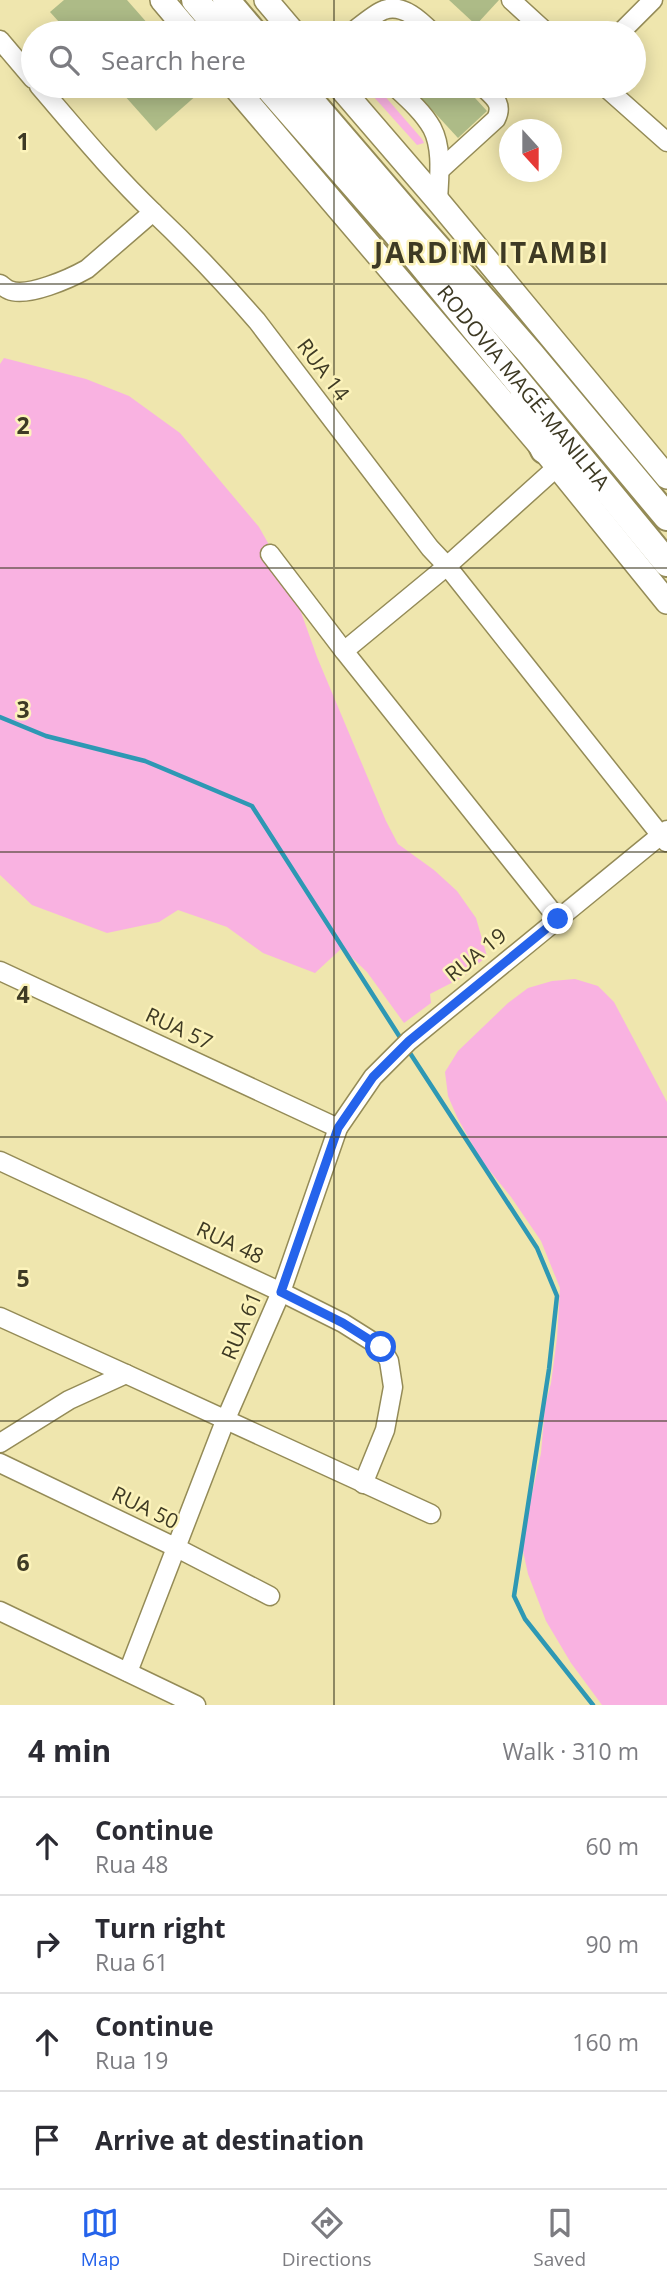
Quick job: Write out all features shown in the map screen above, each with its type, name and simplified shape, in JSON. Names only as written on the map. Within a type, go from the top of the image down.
[{"type":"highway","points":[[195,0],[213,21]]},
{"type":"highway","points":[[226,0],[244,21]]},
{"type":"highway","name":"RODOVIA MAGÉ-MANILHA","points":[[278,98],[396,233],[667,563]]},
{"type":"highway","name":"RODOVIA MAGÉ-MANILHA","points":[[308,98],[530,353],[667,517]]},
{"type":"highway","points":[[499,360],[551,459]]},
{"type":"main road","points":[[162,0],[180,21]]},
{"type":"main road","points":[[266,0],[284,21]]},
{"type":"main road","points":[[244,98],[551,459],[667,602]]},
{"type":"main road","points":[[349,98],[667,477]]},
{"type":"street","points":[[511,0],[534,21]]},
{"type":"street","points":[[632,21],[653,0]]},
{"type":"street","points":[[366,21],[385,5],[413,15],[420,21]]},
{"type":"street","points":[[0,40],[21,65]]},
{"type":"street","name":"RUA 14","points":[[49,98],[257,321],[430,548],[447,565]]},
{"type":"street","points":[[405,98],[432,129],[440,170],[438,201]]},
{"type":"street","points":[[440,170],[496,119],[500,107],[493,98]]},
{"type":"street","points":[[618,98],[667,142]]},
{"type":"street","points":[[0,284],[18,292],[38,289],[88,269],[153,212]]},
{"type":"street","points":[[344,651],[447,565],[551,459]]},
{"type":"street","points":[[270,554],[558,919]]},
{"type":"street","name":"RUA 19","points":[[338,1128],[373,1077],[409,1041],[665,836],[447,565]]},
{"type":"street","name":"RUA 57","points":[[0,971],[338,1128]]},
{"type":"street","name":"RUA 61","points":[[128,1672],[225,1421],[281,1292],[338,1128]]},
{"type":"street","name":"RUA 48","points":[[0,1161],[281,1292],[343,1323],[381,1347],[389,1360],[393,1387],[385,1430],[363,1484]]},
{"type":"street","points":[[0,1317],[431,1514]]},
{"type":"street","points":[[0,1443],[69,1400],[125,1374]]},
{"type":"street","name":"RUA 50","points":[[0,1463],[270,1596]]},
{"type":"street","points":[[0,1611],[196,1705]]},
{"type":"shaded area","points":[[375,98],[386,98],[422,139],[424,143],[417,145]]},
{"type":"shaded area","points":[[4,358],[86,379],[129,396],[180,433],[259,527],[291,584],[317,657],[398,844],[457,891],[476,918],[487,956],[463,977],[430,994],[431,1003],[404,1023],[367,972],[342,948],[315,973],[263,953],[227,927],[178,910],[159,922],[107,933],[32,905],[0,875],[0,364]]},
{"type":"shaded area","points":[[575,979],[598,986],[614,1002],[667,1102],[667,1705],[602,1705],[571,1663],[546,1621],[528,1574],[523,1551],[525,1525],[541,1453],[545,1406],[557,1338],[560,1288],[541,1241],[481,1160],[448,1096],[445,1072],[458,1051],[508,1003],[528,988],[552,981]]},
{"type":"building","points":[[64,0],[127,0],[145,21],[58,21],[50,12]]},
{"type":"building","points":[[449,0],[499,0],[480,21],[472,21]]},
{"type":"building","points":[[127,98],[193,98],[156,131]]},
{"type":"building","points":[[421,98],[475,98],[487,111],[458,138]]},
{"type":"waterway","points":[[0,717],[46,736],[145,761],[252,806],[403,1042]]},
{"type":"waterway","points":[[408,1050],[537,1248],[557,1296],[549,1369],[514,1596],[525,1619],[593,1705]]},
{"type":"district","name":"JARDIM ITAMBI","points":[[492,253]]},
{"type":"route","points":[[381,1347],[343,1323],[281,1292],[338,1128],[373,1077],[409,1041],[558,919]]}]
